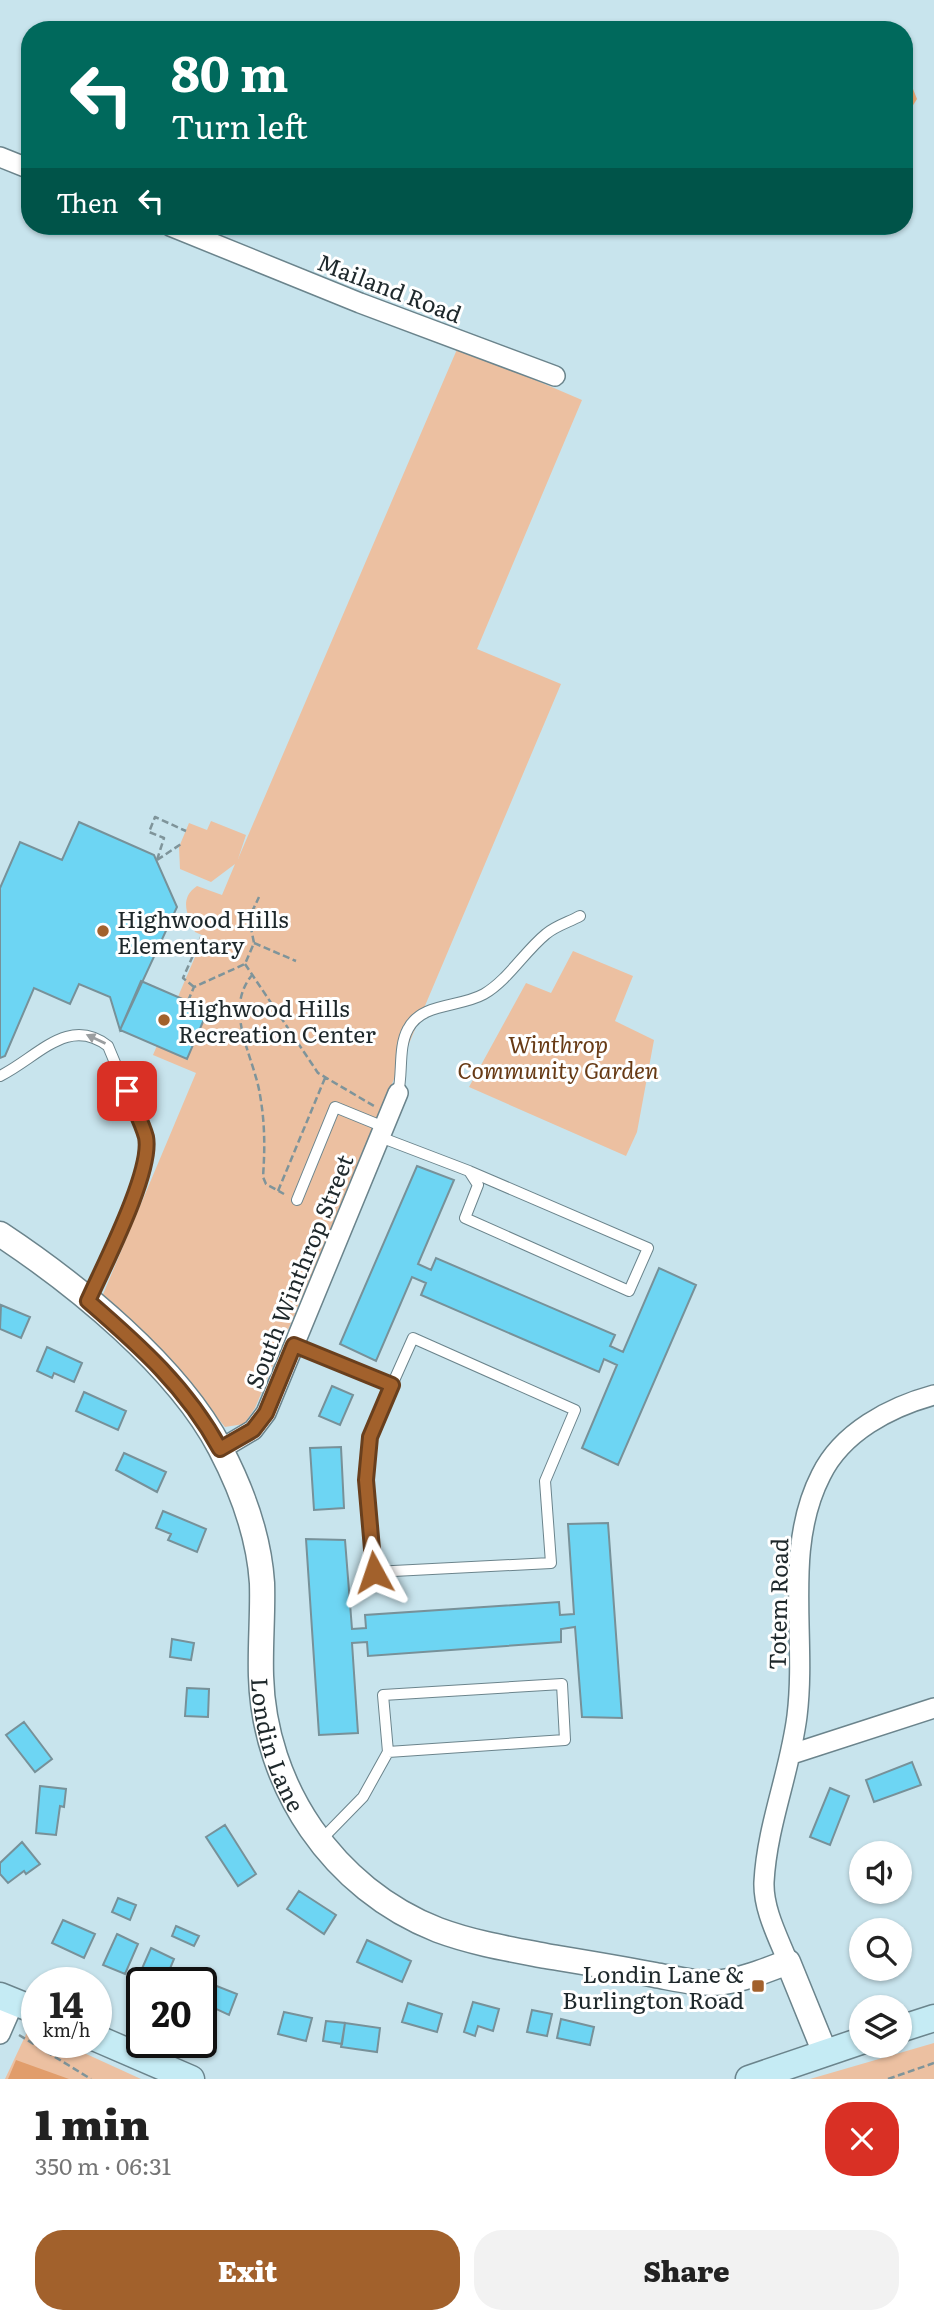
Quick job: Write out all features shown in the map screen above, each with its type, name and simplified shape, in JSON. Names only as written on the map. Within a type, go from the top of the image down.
[{"type":"main road","points":[[912,2025],[934,2018]]},
{"type":"main road","points":[[112,2045],[191,2079]]},
{"type":"main road","points":[[748,2079],[849,2045]]},
{"type":"street","points":[[0,157],[21,165]]},
{"type":"street","name":"Mailand Road","points":[[192,235],[359,303],[555,376]]},
{"type":"street","name":"South Winthrop Street","points":[[220,1449],[253,1430],[266,1413],[398,1093]]},
{"type":"street","name":"Londin Lane","points":[[0,1234],[88,1301],[177,1383],[202,1416],[236,1482],[255,1543],[261,1580],[261,1676],[271,1744],[280,1776],[320,1842],[371,1891],[403,1912],[463,1939],[701,1983],[744,1977],[788,1962]]},
{"type":"street","name":"Totem Road","points":[[788,1962],[771,1920],[764,1883],[770,1832],[792,1754],[801,1675],[800,1545],[803,1520],[822,1472],[860,1430],[905,1403],[934,1395]]},
{"type":"street","points":[[792,1754],[934,1708]]},
{"type":"street","points":[[788,1962],[825,2053]]},
{"type":"street","points":[[8,2034],[17,2003]]},
{"type":"lane","points":[[398,1093],[403,1046],[408,1029],[419,1015],[439,1007],[464,1004],[487,992],[548,932],[580,916]]},
{"type":"lane","points":[[0,1076],[59,1039],[77,1033],[96,1036],[108,1046],[146,1137],[146,1152],[137,1187],[88,1301]]},
{"type":"lane","points":[[297,1200],[335,1107],[385,1126],[470,1171],[648,1248],[629,1291],[465,1218],[478,1185],[470,1171]]},
{"type":"lane","points":[[413,1338],[575,1410],[545,1481],[551,1563],[374,1572],[366,1480],[369,1444],[392,1385],[413,1338]]},
{"type":"lane","points":[[294,1345],[392,1385]]},
{"type":"lane","points":[[320,1842],[363,1797],[388,1752],[383,1695],[562,1684],[565,1740],[388,1752]]},
{"type":"path","points":[[181,844],[157,860],[163,838],[149,832],[155,817],[186,831]]},
{"type":"path","points":[[188,1001],[194,987],[245,964],[254,943],[249,918],[259,897]]},
{"type":"path","points":[[194,987],[183,978],[202,935]]},
{"type":"path","points":[[254,943],[296,961]]},
{"type":"path","points":[[245,964],[318,1073],[350,1094],[385,1126]]},
{"type":"path","points":[[253,974],[242,995],[240,1024],[260,1091],[264,1123],[263,1177],[266,1184],[297,1200]]},
{"type":"path","points":[[278,1191],[325,1078]]},
{"type":"path","points":[[8,2034],[91,2079]]},
{"type":"path","points":[[888,2079],[934,2063]]},
{"type":"green space","points":[[458,347],[582,400],[477,649],[561,684],[255,1408],[244,1424],[225,1427],[180,1372],[101,1299],[196,1073],[153,1055],[204,936],[195,932],[186,902],[191,891],[197,886],[222,895],[235,864],[211,882],[180,869],[179,847],[189,823],[207,830],[211,821],[246,835],[238,859]]},
{"type":"green space","name":"Winthrop Community Garden","points":[[573,951],[633,976],[615,1021],[654,1040],[637,1132],[626,1156],[469,1087],[526,983],[551,993]]},
{"type":"green space","points":[[934,2043],[934,2079],[810,2079],[882,2058],[912,2058],[912,2049]]},
{"type":"green space","points":[[21,2045],[21,2058],[95,2058],[141,2079],[5,2079]]},
{"type":"shaded area","points":[[913,89],[917,99],[913,105]]},
{"type":"shaded area","points":[[16,2060],[69,2079],[8,2079]]},
{"type":"building","points":[[79,822],[154,855],[177,907],[120,1030],[110,997],[79,984],[70,1004],[34,988],[5,1056],[0,1058],[0,888],[20,842],[62,860]]},
{"type":"building","name":"Highwood Hills Recreation Center","points":[[141,981],[208,1010],[187,1059],[120,1030]]},
{"type":"building","points":[[417,1166],[454,1180],[418,1264],[431,1270],[436,1258],[615,1335],[610,1346],[623,1352],[659,1268],[696,1285],[618,1465],[582,1448],[617,1365],[604,1359],[599,1372],[421,1295],[426,1283],[412,1277],[376,1361],[340,1344]]},
{"type":"building","points":[[1,1305],[30,1317],[21,1338],[0,1329]]},
{"type":"building","points":[[47,1347],[82,1363],[74,1382],[54,1373],[52,1378],[37,1371]]},
{"type":"building","points":[[332,1386],[353,1395],[340,1425],[319,1416]]},
{"type":"building","points":[[84,1392],[126,1411],[118,1430],[76,1411]]},
{"type":"building","points":[[341,1447],[344,1508],[314,1510],[310,1448]]},
{"type":"building","points":[[124,1453],[166,1472],[157,1492],[116,1470]]},
{"type":"building","points":[[163,1511],[206,1529],[197,1552],[168,1540],[171,1534],[156,1528]]},
{"type":"building","points":[[608,1523],[622,1718],[582,1717],[575,1627],[561,1629],[561,1642],[368,1656],[367,1642],[352,1643],[358,1733],[319,1735],[306,1539],[345,1540],[352,1629],[366,1628],[365,1615],[559,1602],[560,1615],[574,1614],[568,1524]]},
{"type":"building","points":[[172,1639],[194,1643],[191,1660],[170,1657]]},
{"type":"building","points":[[187,1688],[209,1689],[208,1717],[185,1716]]},
{"type":"building","points":[[24,1722],[52,1759],[35,1772],[6,1735]]},
{"type":"building","points":[[912,1762],[921,1785],[874,1802],[866,1780]]},
{"type":"building","points":[[40,1786],[66,1789],[64,1807],[60,1806],[56,1835],[36,1833]]},
{"type":"building","points":[[830,1788],[849,1796],[830,1845],[810,1837]]},
{"type":"building","points":[[225,1825],[256,1874],[238,1886],[206,1837]]},
{"type":"building","points":[[22,1842],[40,1864],[26,1874],[24,1871],[8,1883],[0,1874],[0,1863]]},
{"type":"building","points":[[299,1891],[336,1915],[324,1934],[287,1909]]},
{"type":"building","points":[[118,1898],[136,1905],[130,1920],[112,1912]]},
{"type":"building","points":[[63,1920],[95,1934],[84,1958],[52,1943]]},
{"type":"building","points":[[176,1926],[199,1936],[194,1946],[172,1936]]},
{"type":"building","points":[[117,1934],[138,1944],[125,1974],[103,1965]]},
{"type":"building","points":[[367,1940],[411,1961],[402,1982],[357,1962]]},
{"type":"building","points":[[151,1948],[174,1959],[171,1967],[143,1967]]},
{"type":"building","points":[[217,1986],[237,1994],[229,2015],[217,2009]]},
{"type":"building","points":[[473,2002],[499,2009],[493,2031],[478,2026],[475,2036],[464,2032]]},
{"type":"building","points":[[408,2003],[442,2014],[437,2032],[402,2022]]},
{"type":"building","points":[[532,2010],[552,2014],[547,2036],[527,2032]]},
{"type":"building","points":[[284,2012],[312,2018],[306,2041],[278,2034]]},
{"type":"building","points":[[561,2019],[594,2027],[590,2045],[557,2038]]},
{"type":"building","points":[[326,2021],[345,2023],[342,2044],[323,2041]]},
{"type":"building","points":[[345,2023],[380,2028],[377,2052],[341,2047]]},
{"type":"place","name":"Highwood Hills Elementary","points":[[103,931]]},
{"type":"place","name":"Highwood Hills Recreation Center","points":[[164,1020]]},
{"type":"place","name":"Londin Lane & Burlington Road","points":[[758,1986]]},
{"type":"route","points":[[127,1091],[146,1137],[146,1152],[137,1187],[88,1301],[144,1349],[185,1392],[220,1449],[253,1430],[266,1413],[294,1345],[392,1385],[370,1437],[366,1480],[374,1572]]}]
